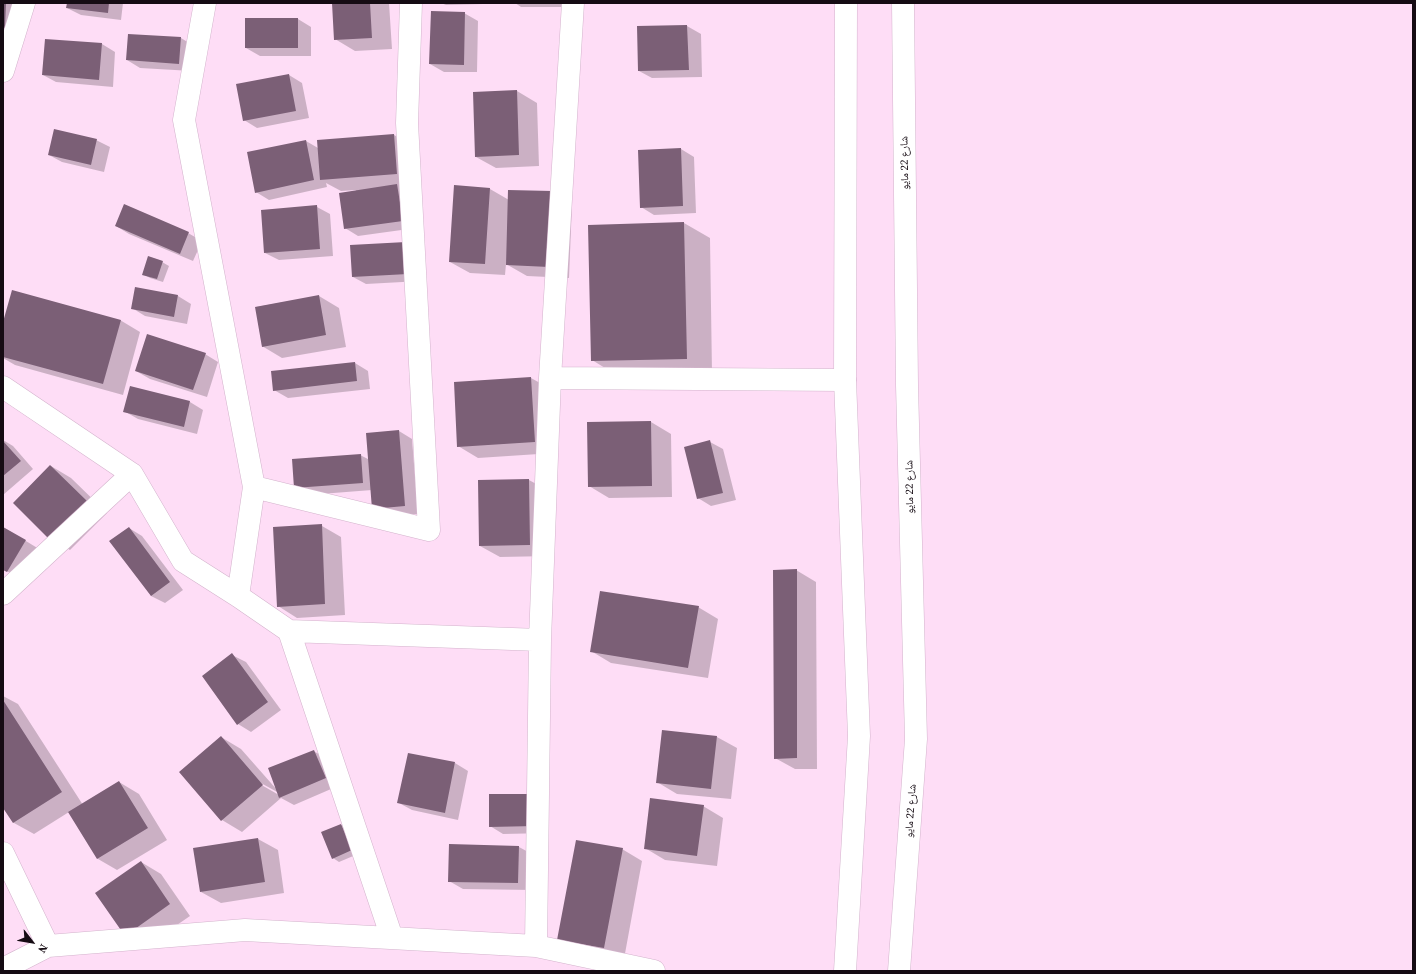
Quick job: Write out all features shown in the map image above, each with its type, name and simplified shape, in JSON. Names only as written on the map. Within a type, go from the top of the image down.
[{"type":"street","points":[[5,60],[24,3]]},
{"type":"street","points":[[205,3],[184,120],[254,487],[238,596]]},
{"type":"street","points":[[254,487],[429,530],[407,123],[411,3]]},
{"type":"street","points":[[536,946],[540,640],[550,378],[573,3]]},
{"type":"street","points":[[845,971],[859,736],[845,380],[846,3]]},
{"type":"street","name":"شارع 22 مايو","points":[[900,971],[916,739],[907,385],[903,3]]},
{"type":"street","points":[[550,378],[845,380]]},
{"type":"street","points":[[3,387],[132,474],[182,561],[238,596],[289,632],[540,640]]},
{"type":"street","points":[[3,594],[132,474]]},
{"type":"street","points":[[289,632],[392,938]]},
{"type":"street","points":[[3,852],[48,946]]},
{"type":"street","points":[[3,968],[48,946],[245,930],[536,946],[654,971]]},
{"type":"building","points":[[3,3],[6,3],[5,28],[3,28]]},
{"type":"building","points":[[67,3],[109,3],[108,13],[66,8]]},
{"type":"building","points":[[332,3],[370,3],[372,38],[334,40]]},
{"type":"building","points":[[431,11],[465,12],[464,65],[429,64]]},
{"type":"building","points":[[245,18],[298,18],[298,48],[245,48]]},
{"type":"building","points":[[687,25],[689,70],[638,71],[637,26]]},
{"type":"building","points":[[128,34],[181,37],[179,64],[126,60]]},
{"type":"building","points":[[45,39],[102,43],[99,80],[42,75]]},
{"type":"building","points":[[289,74],[296,111],[243,121],[236,84]]},
{"type":"building","points":[[517,90],[519,155],[475,157],[473,92]]},
{"type":"building","points":[[54,129],[97,139],[91,165],[48,155]]},
{"type":"building","points":[[394,134],[397,174],[320,180],[317,140]]},
{"type":"building","points":[[306,140],[314,180],[255,193],[247,152]]},
{"type":"building","points":[[681,148],[683,206],[640,208],[638,150]]},
{"type":"building","points":[[397,184],[403,221],[344,229],[339,193]]},
{"type":"building","points":[[454,185],[490,188],[485,264],[449,262]]},
{"type":"building","points":[[508,190],[552,191],[549,267],[506,265]]},
{"type":"building","points":[[124,204],[189,232],[180,254],[115,226]]},
{"type":"building","points":[[317,205],[320,249],[264,253],[261,210]]},
{"type":"building","points":[[684,222],[687,359],[591,361],[588,225]]},
{"type":"building","points":[[406,242],[408,274],[352,277],[350,245]]},
{"type":"building","points":[[148,256],[163,261],[157,279],[142,275]]},
{"type":"building","points":[[135,287],[178,295],[174,317],[131,309]]},
{"type":"building","points":[[12,290],[121,320],[103,384],[3,357],[3,322]]},
{"type":"building","points":[[319,295],[326,335],[262,347],[255,307]]},
{"type":"building","points":[[147,334],[206,353],[193,390],[135,371]]},
{"type":"building","points":[[355,362],[357,381],[273,391],[271,371]]},
{"type":"building","points":[[531,377],[535,442],[457,447],[454,382]]},
{"type":"building","points":[[130,386],[190,401],[184,427],[123,412]]},
{"type":"building","points":[[651,421],[652,486],[588,487],[587,422]]},
{"type":"building","points":[[399,430],[405,506],[372,509],[366,433]]},
{"type":"building","points":[[710,440],[723,493],[697,499],[684,447]]},
{"type":"building","points":[[3,441],[21,461],[3,476]]},
{"type":"building","points":[[361,454],[363,483],[294,488],[292,459]]},
{"type":"building","points":[[50,465],[87,501],[49,539],[13,503]]},
{"type":"building","points":[[529,479],[530,545],[479,546],[478,480]]},
{"type":"building","points":[[322,524],[325,604],[277,607],[273,527]]},
{"type":"building","points":[[3,527],[26,540],[7,572],[3,570]]},
{"type":"building","points":[[129,527],[170,582],[151,596],[109,541]]},
{"type":"building","points":[[797,569],[797,758],[774,759],[773,570]]},
{"type":"building","points":[[600,591],[699,606],[688,668],[590,652]]},
{"type":"building","points":[[232,653],[268,702],[237,725],[202,676]]},
{"type":"building","points":[[3,700],[62,792],[13,823],[3,808]]},
{"type":"building","points":[[662,730],[717,736],[711,789],[656,783]]},
{"type":"building","points":[[221,736],[263,785],[221,821],[179,772]]},
{"type":"building","points":[[314,750],[326,778],[279,798],[268,768]]},
{"type":"building","points":[[408,753],[455,762],[445,813],[397,803]]},
{"type":"building","points":[[119,781],[148,828],[97,859],[68,812]]},
{"type":"building","points":[[489,794],[536,794],[536,826],[489,827]]},
{"type":"building","points":[[650,798],[704,805],[697,856],[644,849]]},
{"type":"building","points":[[341,824],[352,850],[332,859],[321,832]]},
{"type":"building","points":[[258,838],[265,882],[200,892],[193,848]]},
{"type":"building","points":[[576,840],[623,848],[604,948],[557,940]]},
{"type":"building","points":[[449,844],[519,846],[518,883],[448,882]]},
{"type":"building","points":[[141,861],[170,904],[125,936],[95,893]]}]
